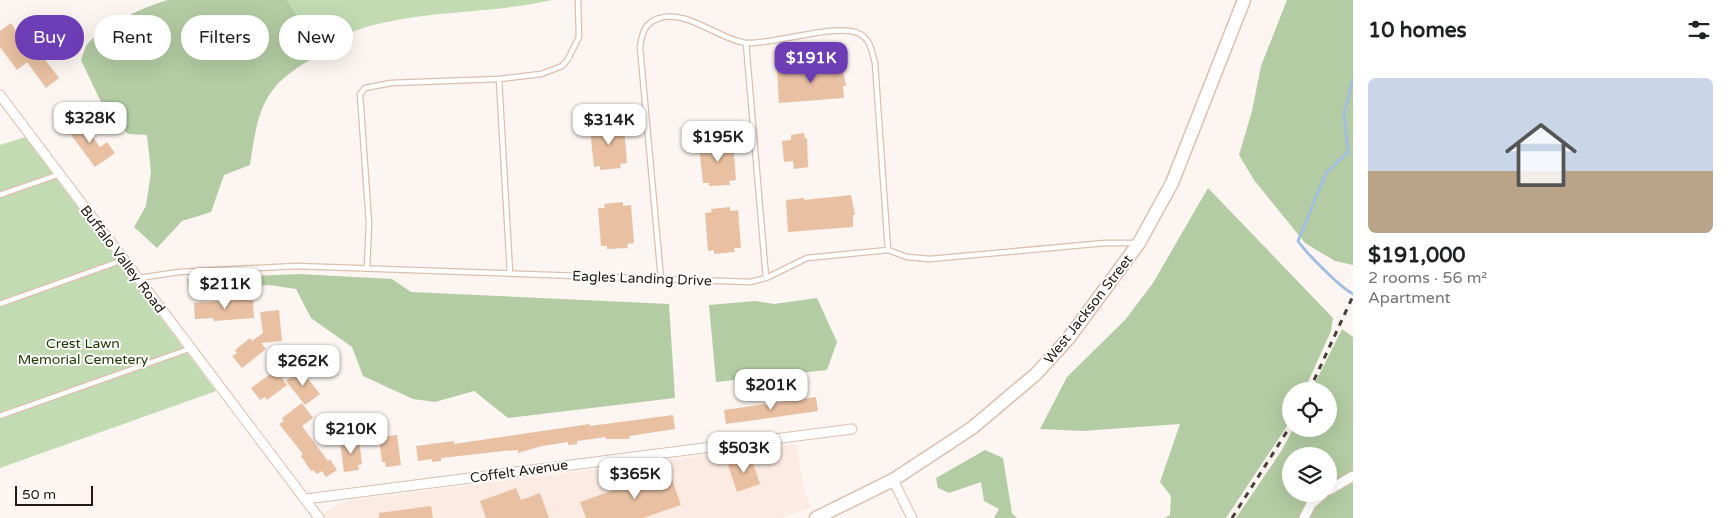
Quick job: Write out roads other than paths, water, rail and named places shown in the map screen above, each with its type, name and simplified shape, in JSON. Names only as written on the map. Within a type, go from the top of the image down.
[{"type":"street","name":"West Jackson Street","points":[[816,518],[893,480],[972,428],[1036,374],[1068,339],[1139,243],[1172,183],[1244,0]]},
{"type":"street","name":"Buffalo Valley Road","points":[[0,95],[189,349],[319,518]]},
{"type":"street","name":"Coffelt Avenue","points":[[306,499],[852,429]]},
{"type":"street","points":[[1337,485],[1353,476]]},
{"type":"street","points":[[893,480],[912,518]]},
{"type":"street","points":[[1304,518],[1313,502]]},
{"type":"lane","points":[[366,268],[368,223],[360,94],[365,88],[390,83],[499,79],[541,74],[562,66],[574,50],[579,37],[578,0]]},
{"type":"lane","points":[[661,279],[640,47],[642,32],[649,23],[661,17],[677,17],[746,43],[843,31],[860,34],[871,45],[875,63],[888,250]]},
{"type":"lane","points":[[746,43],[766,278]]},
{"type":"lane","points":[[499,79],[510,273]]},
{"type":"lane","points":[[0,195],[60,174]]},
{"type":"lane","name":"Eagles Landing Drive","points":[[138,278],[179,272],[296,266],[750,282],[766,278],[807,258],[888,250],[908,257],[930,259],[1105,243],[1139,243]]},
{"type":"lane","points":[[0,304],[123,260]]},
{"type":"lane","points":[[0,416],[189,349]]},
{"type":"waterway","points":[[1353,79],[1344,114],[1348,152],[1326,173],[1298,241],[1324,270],[1353,294]]},
{"type":"railway","points":[[1313,382],[1353,296]]},
{"type":"railway","points":[[1232,518],[1283,437]]},
{"type":"park label","name":"Crest Lawn Memorial Cemetery","points":[[83,352]]}]
